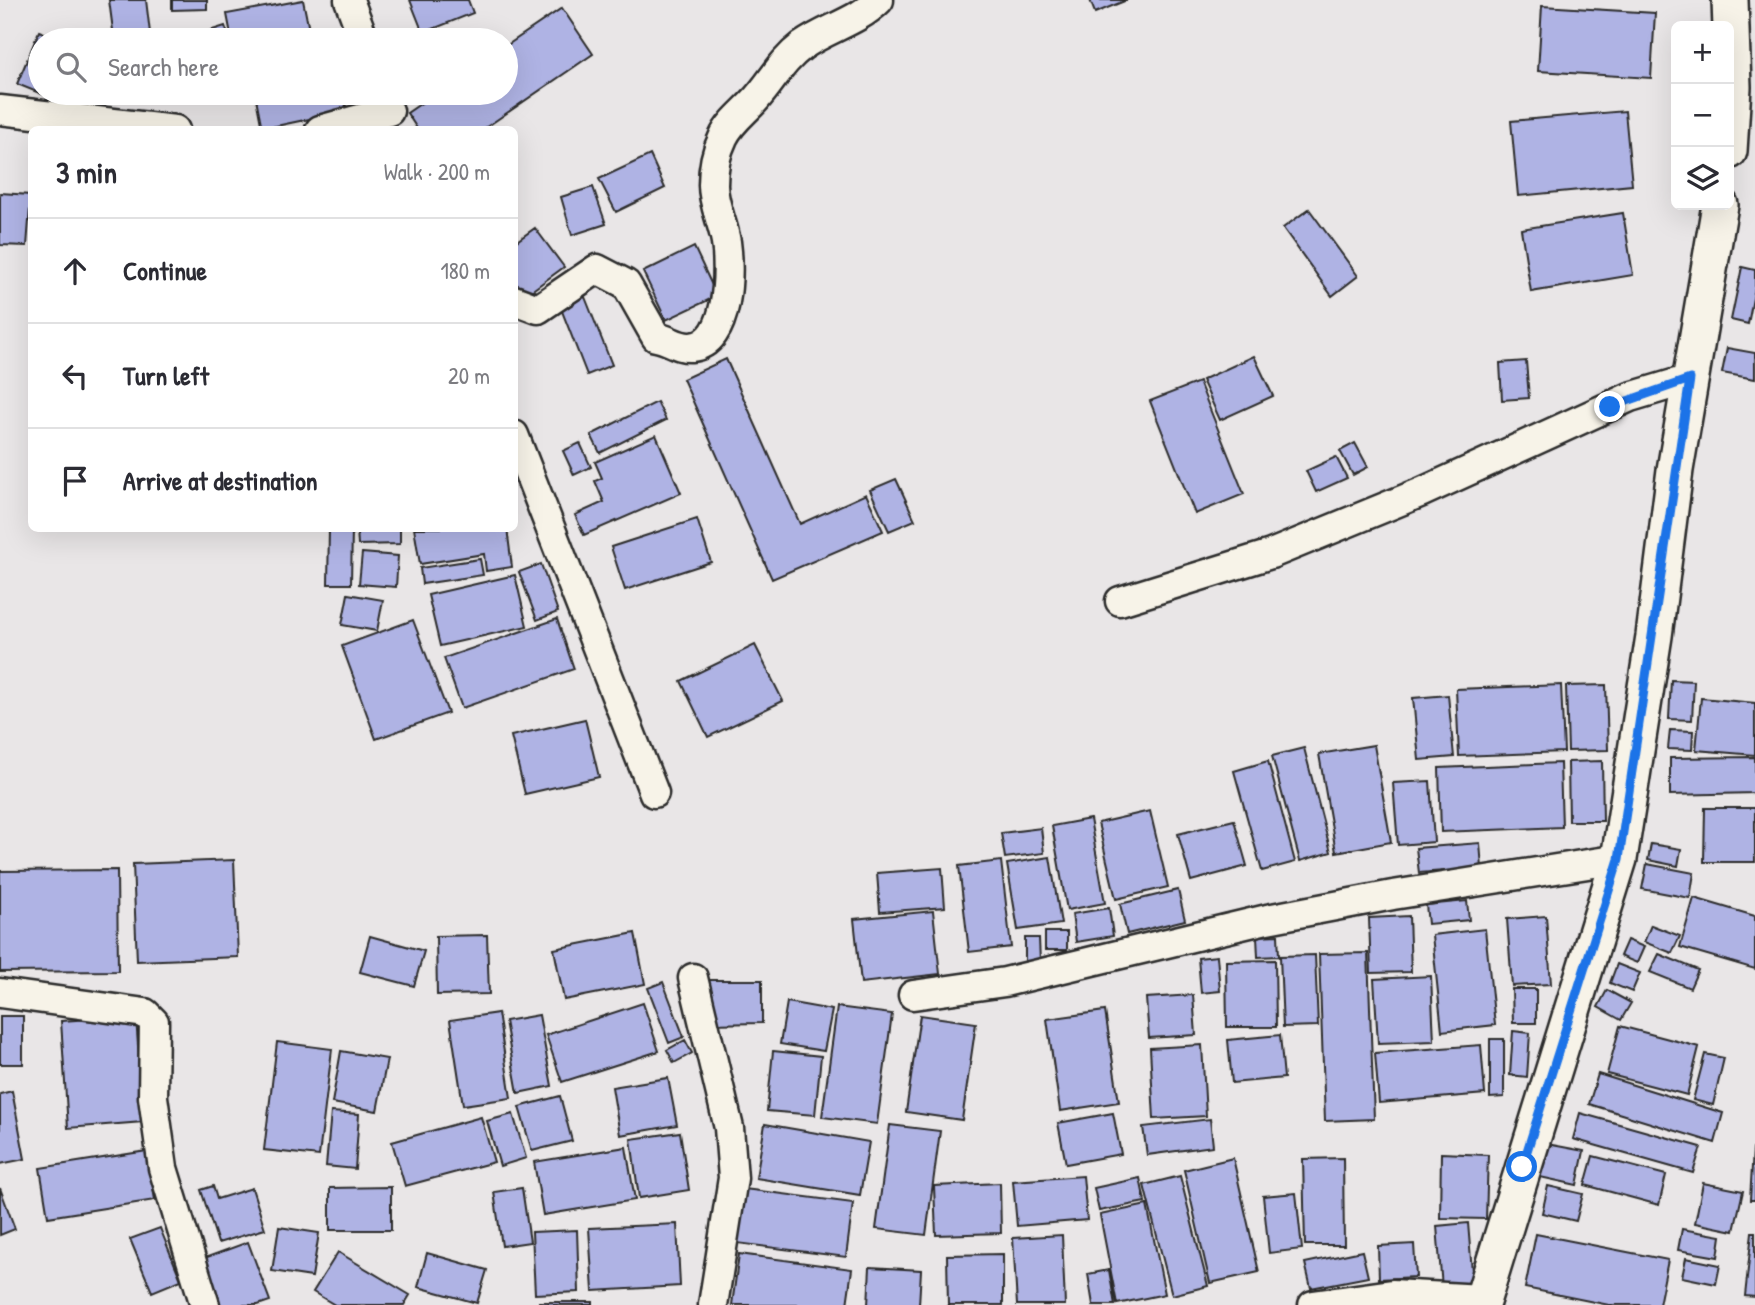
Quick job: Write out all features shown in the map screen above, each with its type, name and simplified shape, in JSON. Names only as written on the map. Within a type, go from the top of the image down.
[{"type":"street","points":[[349,0],[360,28]]},
{"type":"street","points":[[518,302],[538,309],[597,269],[626,284],[656,337],[690,347],[705,344],[714,336],[719,324],[726,289],[726,243],[713,186],[717,153],[723,136],[759,96],[776,69],[802,47],[833,28],[855,19],[879,0]]},
{"type":"street","points":[[1729,147],[1733,87],[1730,0]]},
{"type":"street","points":[[0,110],[140,126]]},
{"type":"street","points":[[335,126],[389,111]]},
{"type":"street","points":[[1313,1305],[1392,1294],[1481,1302],[1619,859],[1654,636],[1675,470],[1719,210]]},
{"type":"street","points":[[1120,601],[1271,554],[1422,492],[1630,397],[1690,379]]},
{"type":"street","points":[[518,445],[654,793]]},
{"type":"street","points":[[913,995],[1005,982],[1292,914],[1619,859]]},
{"type":"street","points":[[693,978],[729,1128],[733,1178],[713,1305]]},
{"type":"street","points":[[0,993],[145,1013],[154,1022],[153,1097],[163,1168],[205,1305]]},
{"type":"building","points":[[109,0],[146,0],[149,28],[113,28]]},
{"type":"building","points":[[172,0],[207,0],[207,9],[172,10]]},
{"type":"building","points":[[303,0],[309,28],[230,28],[227,14]]},
{"type":"building","points":[[410,0],[468,0],[473,13],[436,28],[421,28]]},
{"type":"building","points":[[1090,0],[1127,0],[1095,13]]},
{"type":"building","points":[[1542,6],[1655,13],[1651,78],[1538,71]]},
{"type":"building","points":[[562,8],[593,54],[488,126],[415,126],[407,113],[419,105],[518,105],[518,38]]},
{"type":"building","points":[[28,58],[28,88],[17,84]]},
{"type":"building","points":[[257,105],[346,105],[347,111],[276,126],[261,126]]},
{"type":"building","points":[[1625,111],[1632,185],[1518,196],[1511,121]]},
{"type":"building","points":[[650,155],[665,188],[616,212],[599,179]]},
{"type":"building","points":[[593,187],[606,224],[572,235],[561,197]]},
{"type":"building","points":[[0,193],[28,195],[27,246],[0,245]]},
{"type":"building","points":[[1309,209],[1358,276],[1332,296],[1283,228]]},
{"type":"building","points":[[1623,213],[1633,275],[1531,292],[1521,229]]},
{"type":"building","points":[[535,228],[564,267],[523,297],[518,291],[518,240]]},
{"type":"building","points":[[694,247],[717,296],[666,320],[643,272]]},
{"type":"building","points":[[1742,267],[1755,270],[1755,288],[1748,324],[1731,320]]},
{"type":"building","points":[[585,297],[612,365],[587,375],[560,306]]},
{"type":"building","points":[[1727,348],[1755,353],[1755,379],[1722,373]]},
{"type":"building","points":[[1254,356],[1273,396],[1220,420],[1202,380]]},
{"type":"building","points":[[726,359],[800,524],[866,494],[883,531],[772,579],[683,379]]},
{"type":"building","points":[[1526,361],[1529,398],[1502,400],[1500,363]]},
{"type":"building","points":[[1199,382],[1244,494],[1195,514],[1150,401]]},
{"type":"building","points":[[657,402],[666,420],[600,453],[591,435]]},
{"type":"building","points":[[656,435],[681,493],[584,535],[575,515],[604,502],[595,481],[602,478],[595,462]]},
{"type":"building","points":[[580,443],[591,467],[574,475],[563,451]]},
{"type":"building","points":[[1355,443],[1368,467],[1353,475],[1340,451]]},
{"type":"building","points":[[1336,457],[1347,478],[1316,492],[1306,471]]},
{"type":"building","points":[[896,479],[915,520],[889,531],[870,490]]},
{"type":"building","points":[[697,519],[711,562],[625,590],[611,547]]},
{"type":"building","points":[[329,532],[352,532],[351,584],[328,584]]},
{"type":"building","points":[[357,532],[400,532],[400,544],[358,545]]},
{"type":"building","points":[[415,532],[508,532],[512,567],[486,571],[484,554],[420,564]]},
{"type":"building","points":[[362,553],[398,556],[396,587],[359,584]]},
{"type":"building","points":[[480,559],[483,575],[422,584],[420,568]]},
{"type":"building","points":[[541,564],[558,612],[537,620],[519,572]]},
{"type":"building","points":[[515,575],[527,626],[440,646],[428,595]]},
{"type":"building","points":[[348,594],[383,600],[377,631],[342,625]]},
{"type":"building","points":[[557,619],[574,669],[462,708],[444,658]]},
{"type":"building","points":[[413,620],[448,713],[376,739],[342,646]]},
{"type":"building","points":[[755,645],[783,701],[708,737],[681,681]]},
{"type":"building","points":[[1671,680],[1694,681],[1692,720],[1669,719]]},
{"type":"building","points":[[1561,685],[1564,752],[1459,756],[1456,689]]},
{"type":"building","points":[[1606,685],[1608,750],[1568,751],[1566,686]]},
{"type":"building","points":[[1448,695],[1454,757],[1419,760],[1413,698]]},
{"type":"building","points":[[1701,698],[1755,703],[1755,755],[1696,750]]},
{"type":"building","points":[[585,719],[599,777],[525,794],[511,736]]},
{"type":"building","points":[[1670,730],[1693,731],[1692,750],[1668,749]]},
{"type":"building","points":[[1374,745],[1391,842],[1336,852],[1319,754]]},
{"type":"building","points":[[1304,748],[1331,852],[1300,861],[1272,756]]},
{"type":"building","points":[[1755,757],[1755,793],[1670,795],[1670,758]]},
{"type":"building","points":[[1268,761],[1295,862],[1262,871],[1234,771]]},
{"type":"building","points":[[1602,761],[1603,821],[1569,821],[1568,762]]},
{"type":"building","points":[[1560,763],[1562,827],[1441,832],[1439,768]]},
{"type":"building","points":[[1430,781],[1434,842],[1398,845],[1393,783]]},
{"type":"building","points":[[1705,808],[1755,808],[1755,862],[1704,862]]},
{"type":"building","points":[[1150,811],[1168,887],[1116,899],[1098,823]]},
{"type":"building","points":[[1090,819],[1105,903],[1067,910],[1052,826]]},
{"type":"building","points":[[1234,820],[1247,866],[1191,881],[1178,834]]},
{"type":"building","points":[[1041,828],[1044,853],[1005,858],[1001,833]]},
{"type":"building","points":[[1480,843],[1482,868],[1419,873],[1416,848]]},
{"type":"building","points":[[1651,844],[1681,849],[1678,866],[1648,860]]},
{"type":"building","points":[[1050,857],[1061,924],[1018,930],[1007,864]]},
{"type":"building","points":[[234,860],[238,957],[137,961],[133,864]]},
{"type":"building","points":[[1001,861],[1011,947],[969,952],[959,866]]},
{"type":"building","points":[[1647,864],[1694,873],[1690,898],[1642,889]]},
{"type":"building","points":[[942,868],[945,907],[880,912],[877,873]]},
{"type":"building","points":[[117,870],[118,971],[0,972],[0,871]]},
{"type":"building","points":[[1178,890],[1185,920],[1127,934],[1120,904]]},
{"type":"building","points":[[1694,898],[1755,916],[1755,969],[1680,947]]},
{"type":"building","points":[[1467,901],[1469,920],[1428,924],[1426,905]]},
{"type":"building","points":[[1109,908],[1113,936],[1076,942],[1072,914]]},
{"type":"building","points":[[933,911],[940,974],[861,983],[854,919]]},
{"type":"building","points":[[1409,916],[1411,972],[1371,973],[1369,918]]},
{"type":"building","points":[[1546,916],[1551,984],[1512,986],[1507,919]]},
{"type":"building","points":[[1651,925],[1680,936],[1672,953],[1644,942]]},
{"type":"building","points":[[1485,929],[1495,1025],[1442,1031],[1432,935]]},
{"type":"building","points":[[1045,932],[1067,932],[1067,950],[1045,950]]},
{"type":"building","points":[[635,933],[645,984],[564,1000],[554,949]]},
{"type":"building","points":[[487,935],[489,994],[437,995],[436,936]]},
{"type":"building","points":[[1278,935],[1279,956],[1258,957],[1257,936]]},
{"type":"building","points":[[370,936],[424,951],[414,986],[360,972]]},
{"type":"building","points":[[1025,938],[1039,938],[1040,963],[1025,963]]},
{"type":"building","points":[[1627,940],[1644,947],[1637,963],[1620,956]]},
{"type":"building","points":[[1368,953],[1374,1119],[1325,1121],[1319,954]]},
{"type":"building","points":[[1659,954],[1698,970],[1690,988],[1650,972]]},
{"type":"building","points":[[1315,955],[1318,1026],[1283,1027],[1280,956]]},
{"type":"building","points":[[1217,956],[1220,991],[1201,993],[1198,958]]},
{"type":"building","points":[[1275,960],[1276,1027],[1227,1027],[1226,961]]},
{"type":"building","points":[[1617,964],[1640,973],[1632,992],[1610,983]]},
{"type":"building","points":[[1431,976],[1434,1041],[1378,1043],[1374,979]]},
{"type":"building","points":[[706,980],[762,980],[762,1023],[707,1024]]},
{"type":"building","points":[[663,982],[684,1037],[669,1043],[648,988]]},
{"type":"building","points":[[1512,989],[1536,989],[1536,1023],[1513,1023]]},
{"type":"building","points":[[1607,990],[1631,1003],[1621,1020],[1598,1007]]},
{"type":"building","points":[[1193,995],[1196,1035],[1149,1038],[1146,998]]},
{"type":"building","points":[[787,1002],[832,1010],[824,1051],[780,1044]]},
{"type":"building","points":[[643,1003],[659,1051],[562,1082],[546,1035]]},
{"type":"building","points":[[837,1007],[892,1014],[877,1124],[822,1117]]},
{"type":"building","points":[[1105,1011],[1119,1102],[1060,1111],[1047,1019]]},
{"type":"building","points":[[498,1013],[511,1098],[463,1105],[450,1020]]},
{"type":"building","points":[[539,1015],[552,1086],[518,1093],[505,1021]]},
{"type":"building","points":[[920,1015],[976,1023],[962,1120],[906,1112]]},
{"type":"building","points":[[0,1016],[23,1016],[23,1064],[0,1064]]},
{"type":"building","points":[[136,1016],[143,1122],[68,1128],[61,1021]]},
{"type":"building","points":[[1620,1026],[1699,1047],[1687,1095],[1607,1074]]},
{"type":"building","points":[[1513,1031],[1530,1033],[1527,1077],[1510,1075]]},
{"type":"building","points":[[1280,1035],[1284,1078],[1232,1083],[1228,1040]]},
{"type":"building","points":[[1490,1039],[1504,1039],[1504,1097],[1490,1098]]},
{"type":"building","points":[[685,1040],[692,1053],[674,1063],[667,1050]]},
{"type":"building","points":[[277,1042],[332,1049],[319,1156],[264,1150]]},
{"type":"building","points":[[1202,1045],[1206,1116],[1154,1119],[1150,1048]]},
{"type":"building","points":[[1481,1045],[1485,1094],[1379,1103],[1375,1053]]},
{"type":"building","points":[[341,1051],[387,1059],[377,1111],[332,1103]]},
{"type":"building","points":[[773,1051],[821,1056],[815,1115],[767,1111]]},
{"type":"building","points":[[1705,1054],[1724,1058],[1713,1105],[1693,1100]]},
{"type":"building","points":[[1598,1074],[1723,1113],[1715,1143],[1589,1104]]},
{"type":"building","points":[[668,1078],[677,1125],[620,1135],[612,1087]]},
{"type":"building","points":[[12,1091],[25,1159],[0,1164],[0,1094]]},
{"type":"building","points":[[560,1096],[572,1141],[532,1151],[519,1107]]},
{"type":"building","points":[[331,1112],[359,1114],[355,1169],[326,1166]]},
{"type":"building","points":[[1113,1113],[1121,1154],[1066,1164],[1058,1123]]},
{"type":"building","points":[[1580,1113],[1701,1147],[1693,1173],[1573,1139]]},
{"type":"building","points":[[513,1114],[526,1158],[500,1166],[487,1121]]},
{"type":"building","points":[[481,1117],[494,1162],[405,1186],[392,1142]]},
{"type":"building","points":[[1210,1119],[1213,1146],[1147,1155],[1143,1127]]},
{"type":"building","points":[[765,1124],[869,1142],[860,1195],[756,1178]]},
{"type":"building","points":[[890,1125],[940,1131],[926,1235],[876,1229]]},
{"type":"building","points":[[680,1132],[689,1190],[639,1198],[631,1139]]},
{"type":"building","points":[[1547,1144],[1584,1151],[1577,1185],[1540,1177]]},
{"type":"building","points":[[626,1147],[635,1200],[543,1215],[534,1162]]},
{"type":"building","points":[[1753,1149],[1755,1200],[1750,1200]]},
{"type":"building","points":[[147,1151],[155,1200],[48,1217],[40,1168]]},
{"type":"building","points":[[1441,1153],[1488,1155],[1486,1219],[1440,1218]]},
{"type":"building","points":[[1593,1156],[1666,1175],[1659,1205],[1585,1185]]},
{"type":"building","points":[[1233,1158],[1259,1272],[1210,1283],[1184,1170]]},
{"type":"building","points":[[1343,1158],[1344,1245],[1305,1245],[1303,1159]]},
{"type":"building","points":[[1083,1176],[1087,1220],[1017,1226],[1013,1181]]},
{"type":"building","points":[[1180,1176],[1208,1286],[1172,1295],[1144,1185]]},
{"type":"building","points":[[1140,1178],[1145,1202],[1099,1211],[1094,1188]]},
{"type":"building","points":[[1000,1183],[1001,1233],[936,1235],[934,1186]]},
{"type":"building","points":[[1703,1183],[1743,1191],[1734,1231],[1695,1223]]},
{"type":"building","points":[[213,1186],[217,1199],[252,1188],[265,1229],[218,1243],[201,1190]]},
{"type":"building","points":[[1548,1186],[1583,1194],[1576,1221],[1542,1213]]},
{"type":"building","points":[[391,1187],[391,1230],[330,1230],[330,1188]]},
{"type":"building","points":[[0,1188],[15,1229],[0,1235]]},
{"type":"building","points":[[522,1188],[530,1242],[502,1246],[494,1192]]},
{"type":"building","points":[[744,1189],[853,1203],[846,1257],[737,1243]]},
{"type":"building","points":[[1296,1193],[1302,1249],[1269,1253],[1263,1196]]},
{"type":"building","points":[[1147,1205],[1165,1294],[1117,1304],[1100,1215]]},
{"type":"building","points":[[1468,1223],[1473,1284],[1442,1288],[1437,1226]]},
{"type":"building","points":[[677,1224],[680,1286],[593,1291],[589,1228]]},
{"type":"building","points":[[279,1227],[319,1233],[312,1277],[272,1271]]},
{"type":"building","points":[[160,1228],[181,1280],[152,1292],[130,1239]]},
{"type":"building","points":[[1682,1229],[1721,1236],[1718,1257],[1678,1250]]},
{"type":"building","points":[[577,1230],[579,1292],[535,1294],[532,1232]]},
{"type":"building","points":[[1752,1232],[1755,1232],[1755,1297],[1745,1296]]},
{"type":"building","points":[[1536,1234],[1668,1260],[1659,1305],[1609,1305],[1525,1288]]},
{"type":"building","points":[[1062,1235],[1065,1305],[1017,1305],[1013,1238]]},
{"type":"building","points":[[248,1242],[270,1301],[258,1305],[216,1305],[199,1260]]},
{"type":"building","points":[[1414,1244],[1416,1277],[1379,1279],[1378,1246]]},
{"type":"building","points":[[1362,1251],[1368,1277],[1311,1288],[1305,1263]]},
{"type":"building","points":[[338,1252],[410,1295],[404,1305],[335,1305],[313,1292]]},
{"type":"building","points":[[427,1253],[487,1270],[477,1303],[418,1287]]},
{"type":"building","points":[[739,1254],[852,1269],[847,1305],[732,1305]]},
{"type":"building","points":[[1003,1254],[1003,1305],[948,1305],[947,1255]]},
{"type":"building","points":[[1686,1258],[1720,1265],[1716,1284],[1682,1277]]},
{"type":"building","points":[[870,1267],[921,1270],[919,1305],[868,1305]]},
{"type":"building","points":[[1109,1270],[1115,1305],[1093,1305],[1088,1274]]},
{"type":"building","points":[[539,1302],[593,1302],[593,1305],[539,1305]]},
{"type":"route","points":[[1522,1167],[1619,859],[1690,379],[1630,397],[1610,407]]}]
